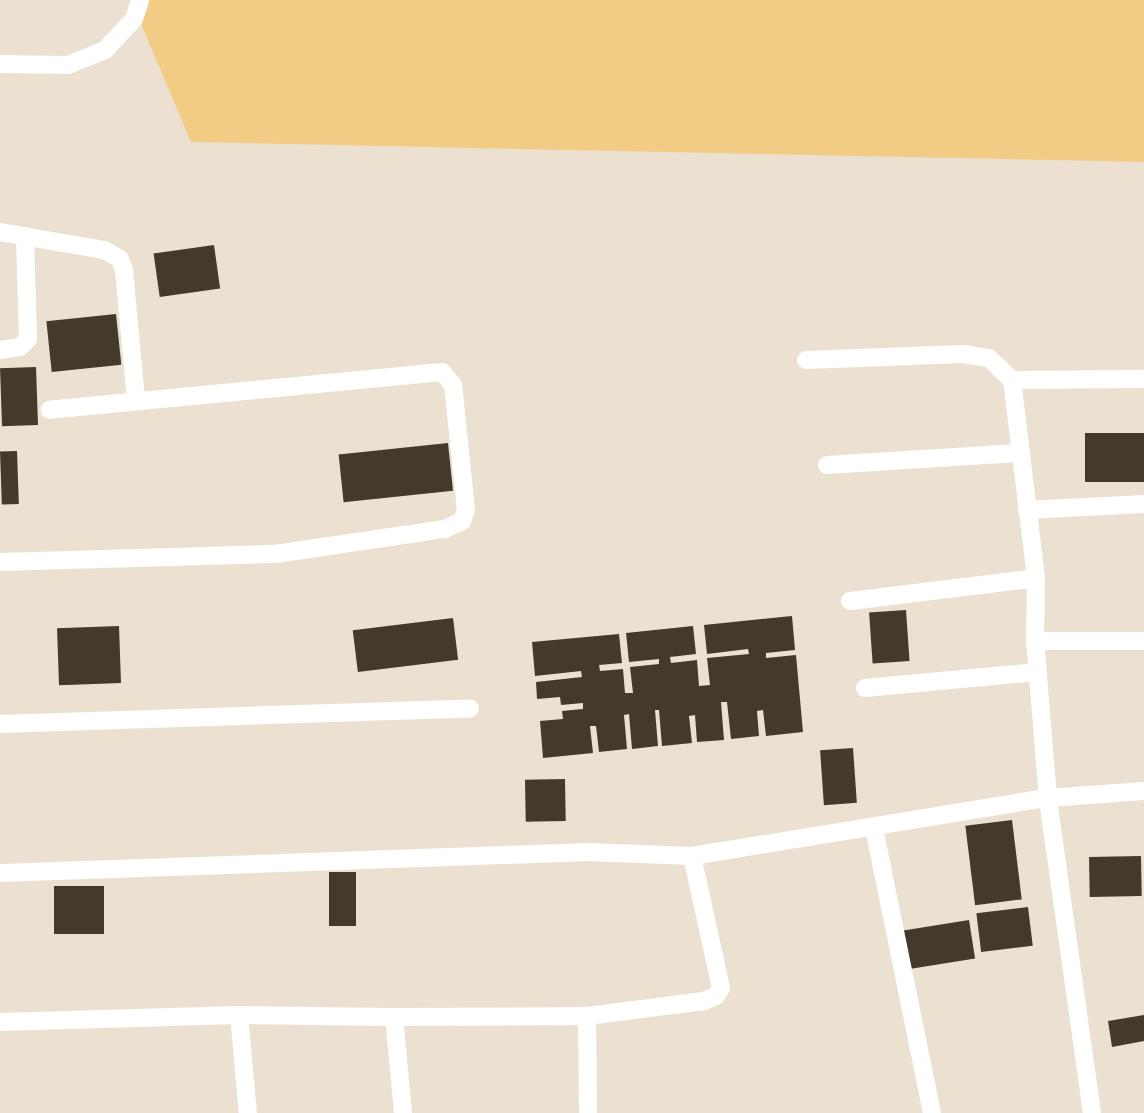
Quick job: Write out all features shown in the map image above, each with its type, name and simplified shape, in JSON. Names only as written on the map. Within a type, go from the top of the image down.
[{"type":"street","points":[[0,64],[68,65],[105,50],[134,19],[140,0]]},
{"type":"street","points":[[0,232],[104,250],[120,259],[124,270],[136,400]]},
{"type":"street","points":[[0,350],[20,347],[27,339],[25,236]]},
{"type":"street","points":[[806,360],[963,354],[989,358],[1012,380],[1036,578],[1035,641],[1048,798],[1092,1113]]},
{"type":"street","points":[[0,562],[275,554],[445,529],[462,521],[466,510],[453,385],[442,372],[50,410]]},
{"type":"street","points":[[1012,380],[1144,379]]},
{"type":"street","points":[[827,465],[1020,453]]},
{"type":"street","points":[[1028,510],[1144,504]]},
{"type":"street","points":[[850,601],[1036,578]]},
{"type":"street","points":[[1035,641],[1144,640]]},
{"type":"street","points":[[865,688],[1037,672]]},
{"type":"street","points":[[0,724],[470,708]]},
{"type":"street","points":[[0,873],[589,852],[693,856],[1048,798],[1144,790]]},
{"type":"street","points":[[874,828],[932,1113]]},
{"type":"street","points":[[0,1022],[239,1015],[587,1016],[704,1001],[716,996],[721,988],[693,856]]},
{"type":"street","points":[[239,1015],[248,1113]]},
{"type":"street","points":[[587,1016],[588,1113]]},
{"type":"street","points":[[394,1017],[403,1113]]},
{"type":"shaded area","points":[[131,0],[1144,0],[1144,162],[191,142]]},
{"type":"building","points":[[214,245],[220,289],[160,297],[154,253]]},
{"type":"building","points":[[116,314],[121,365],[52,372],[46,321]]},
{"type":"building","points":[[36,367],[38,425],[2,426],[0,368]]},
{"type":"building","points":[[1085,433],[1144,433],[1144,482],[1085,482]]},
{"type":"building","points":[[448,443],[453,491],[344,502],[339,454]]},
{"type":"building","points":[[17,451],[19,504],[2,505],[0,452]]},
{"type":"building","points":[[906,610],[910,661],[873,663],[869,613]]},
{"type":"building","points":[[792,616],[795,650],[766,653],[766,658],[796,655],[803,732],[766,736],[763,710],[757,711],[759,736],[731,739],[727,702],[721,702],[724,740],[697,742],[695,715],[689,716],[692,743],[662,746],[659,710],[655,710],[658,746],[632,749],[629,714],[624,715],[627,749],[599,752],[596,726],[590,726],[593,753],[543,758],[540,721],[563,719],[562,711],[583,709],[583,703],[561,705],[560,697],[537,699],[536,682],[582,677],[581,671],[535,676],[532,642],[619,634],[622,663],[599,665],[600,671],[623,669],[625,693],[633,693],[630,667],[659,664],[659,659],[629,662],[626,633],[693,626],[696,654],[670,657],[671,663],[697,660],[699,686],[710,685],[707,658],[749,654],[748,649],[707,654],[704,625]]},
{"type":"building","points":[[453,618],[458,660],[358,672],[353,630]]},
{"type":"building","points":[[119,626],[121,683],[59,685],[57,628]]},
{"type":"building","points":[[853,748],[857,803],[824,805],[820,750]]},
{"type":"building","points":[[565,779],[566,821],[526,822],[525,780]]},
{"type":"building","points":[[1012,820],[1022,899],[975,905],[965,826]]},
{"type":"building","points":[[1141,856],[1142,896],[1090,897],[1089,857]]},
{"type":"building","points":[[329,872],[356,872],[356,926],[329,926]]},
{"type":"building","points":[[54,886],[104,886],[104,934],[54,934]]},
{"type":"building","points":[[1028,907],[1033,946],[981,952],[976,913]]},
{"type":"building","points":[[969,920],[975,959],[908,969],[902,931]]},
{"type":"building","points":[[1144,1015],[1144,1041],[1112,1047],[1108,1021]]}]
